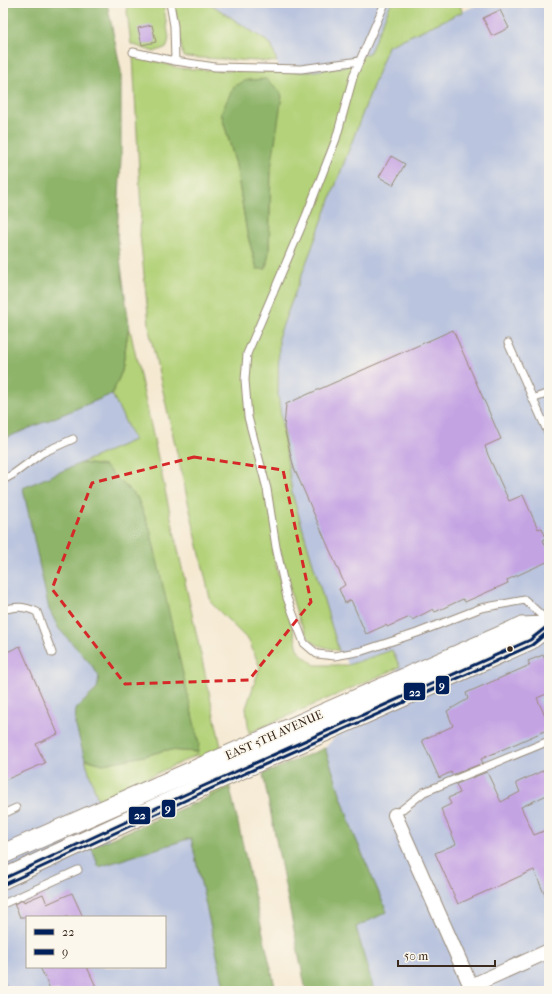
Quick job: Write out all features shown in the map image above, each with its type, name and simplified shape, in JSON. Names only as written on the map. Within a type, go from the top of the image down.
[{"type":"main road","name":"EAST 5TH AVENUE","points":[[3,854],[521,627],[549,626]]},
{"type":"main road","name":"EAST 5TH AVENUE","points":[[3,879],[205,786],[530,640],[549,626]]},
{"type":"street","points":[[395,815],[472,988],[549,951]]},
{"type":"lane","points":[[170,3],[174,26],[175,61]]},
{"type":"lane","points":[[386,3],[354,74],[336,139],[288,260],[247,354],[245,380],[248,416],[266,489],[287,598],[304,643],[317,654],[335,656],[362,650],[417,633],[481,608],[525,600],[541,615],[549,626]]},
{"type":"lane","points":[[133,52],[175,61],[215,67],[301,69],[360,61]]},
{"type":"lane","points":[[508,343],[549,435]]},
{"type":"lane","points":[[532,399],[549,393]]},
{"type":"lane","points":[[3,480],[42,453],[74,439]]},
{"type":"lane","points":[[3,610],[25,607],[37,612],[52,653]]},
{"type":"lane","points":[[395,815],[424,792],[549,741]]},
{"type":"lane","points":[[3,814],[16,808]]},
{"type":"lane","points":[[3,904],[78,870]]},
{"type":"lane","points":[[3,984],[6,991]]},
{"type":"highlighted area","points":[[194,457],[283,470],[311,602],[249,680],[125,684],[52,589],[92,483]]},
{"type":"shaded area","points":[[209,3],[391,3],[370,52],[347,66],[310,72],[280,72],[271,44]]},
{"type":"shaded area","points":[[481,3],[549,3],[549,991],[374,991],[356,927],[387,912],[353,832],[325,748],[400,667],[392,650],[349,665],[339,651],[292,493],[278,395],[279,335],[388,46]]},
{"type":"shaded area","points":[[112,394],[134,440],[23,488],[49,609],[59,629],[90,663],[99,676],[97,688],[76,709],[75,723],[109,839],[99,867],[191,838],[225,991],[3,991],[3,439]]},
{"type":"green space","points":[[3,3],[107,3],[121,71],[121,158],[117,236],[129,325],[122,371],[112,394],[3,439]]},
{"type":"green space","points":[[126,3],[163,3],[169,38],[167,47],[154,52],[131,44]]},
{"type":"green space","points":[[174,3],[209,3],[271,44],[277,62],[183,57]]},
{"type":"green space","points":[[391,3],[460,3],[462,12],[388,46],[279,335],[278,395],[292,493],[339,651],[313,642],[307,635],[297,612],[280,549],[272,550],[299,652],[315,665],[348,665],[392,650],[400,667],[249,733],[246,708],[260,667],[249,641],[211,603],[150,334],[140,235],[141,210],[133,55],[179,68],[310,72],[347,66],[370,52]],"holes":[[[221,113],[271,169],[269,252],[257,269],[247,233],[236,165]]]},
{"type":"green space","points":[[266,79],[280,91],[282,96],[271,169],[269,252],[266,269],[257,269],[247,233],[236,165],[221,113],[234,86],[247,80]]},
{"type":"green space","points":[[129,325],[230,788],[209,797],[197,753],[195,756],[98,800],[85,759],[103,764],[166,750],[197,752],[150,529],[137,497],[104,466],[81,463],[134,440],[112,394],[122,371]]},
{"type":"green space","points":[[81,463],[104,466],[137,497],[150,529],[199,744],[198,752],[166,750],[103,764],[85,759],[75,723],[76,709],[97,689],[99,676],[90,663],[59,629],[49,609],[23,488]]},
{"type":"green space","points":[[325,748],[353,832],[387,912],[356,927],[374,991],[306,991],[263,774]]},
{"type":"green space","points":[[230,788],[276,991],[225,991],[191,838],[99,867],[91,847]]},
{"type":"building","points":[[500,10],[509,28],[492,36],[483,18]]},
{"type":"building","points":[[152,25],[156,42],[142,45],[138,28]]},
{"type":"building","points":[[391,156],[405,164],[393,185],[379,177]]},
{"type":"building","points":[[453,330],[501,439],[485,446],[488,455],[509,501],[523,495],[538,529],[542,528],[546,538],[543,540],[549,554],[549,561],[507,580],[508,583],[465,602],[463,599],[435,612],[433,609],[412,620],[410,617],[366,634],[351,600],[345,603],[339,589],[345,585],[294,468],[284,428],[286,404]]},
{"type":"building","points":[[20,646],[58,734],[36,744],[45,763],[3,781],[3,654]]},
{"type":"building","points":[[543,655],[549,668],[549,693],[537,698],[549,725],[549,729],[481,759],[483,763],[452,775],[451,772],[439,778],[422,740],[453,726],[447,711],[468,699],[466,693],[530,665],[528,661]]},
{"type":"building","points":[[549,768],[549,794],[521,807],[534,835],[549,829],[549,905],[534,870],[458,904],[435,853],[456,844],[441,809],[451,804],[448,798],[460,793],[456,784],[487,772],[501,802],[520,792],[516,783]]},
{"type":"building","points":[[72,893],[83,916],[20,917],[14,904],[23,900],[24,902],[43,894],[47,904]]},
{"type":"building","points":[[40,968],[87,968],[98,991],[51,991]]},
{"type":"transit line","name":"22","points":[[3,879],[197,789],[530,640],[549,625]]},
{"type":"transit line","name":"9","points":[[5,884],[199,794],[532,645],[549,631]]}]
